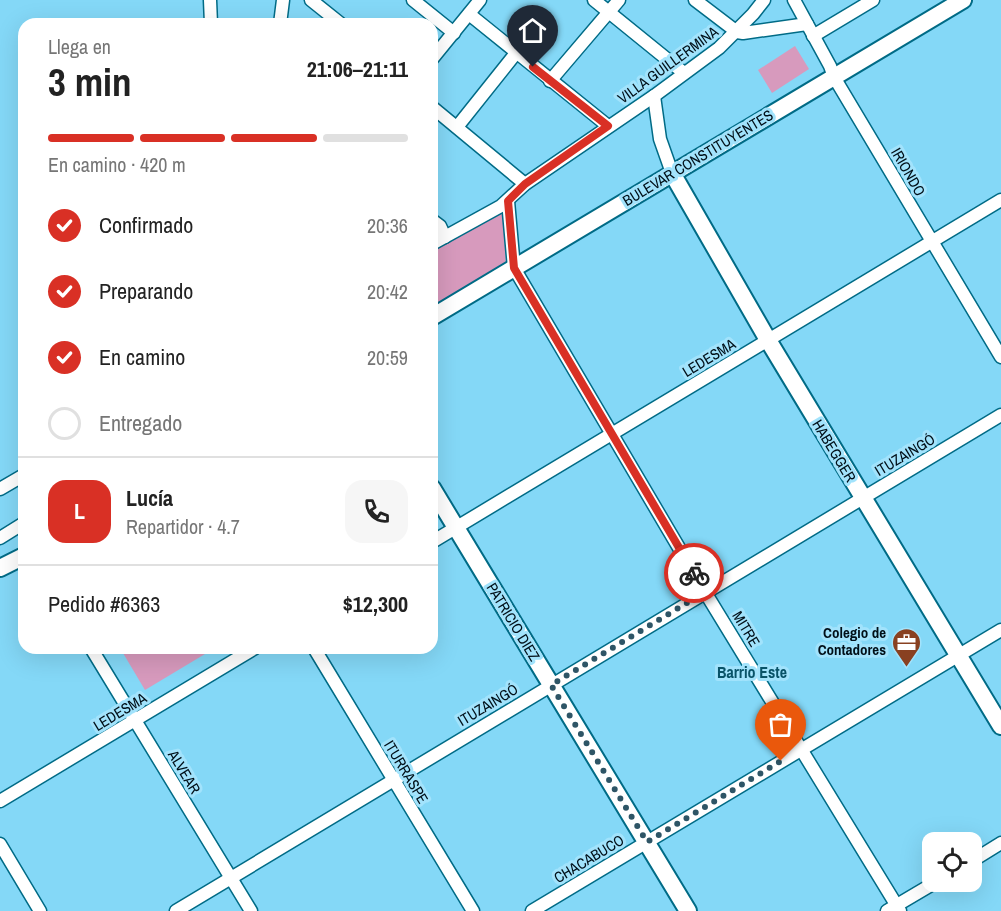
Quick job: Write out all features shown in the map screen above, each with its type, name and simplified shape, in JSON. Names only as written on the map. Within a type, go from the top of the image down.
[{"type":"street","points":[[210,0],[211,18]]},
{"type":"street","points":[[281,18],[283,0]]},
{"type":"street","points":[[311,0],[334,18]]},
{"type":"street","points":[[412,0],[435,18]]},
{"type":"street","points":[[438,52],[480,0]]},
{"type":"street","points":[[594,0],[684,73]]},
{"type":"street","points":[[550,81],[619,0]]},
{"type":"street","points":[[695,0],[736,32],[743,33],[810,30],[873,0]]},
{"type":"street","name":"VILLA GUILLERMINA","points":[[438,241],[508,201],[525,184],[654,96],[719,48],[764,0]]},
{"type":"street","name":"IRIONDO","points":[[794,0],[832,72],[1001,357]]},
{"type":"street","name":"BULEVAR CONSTITUYENTES","points":[[438,313],[672,173],[832,72],[963,0]]},
{"type":"street","points":[[469,14],[608,126]]},
{"type":"street","points":[[438,20],[454,33]]},
{"type":"street","points":[[457,127],[516,53]]},
{"type":"street","points":[[654,96],[660,140],[672,173]]},
{"type":"street","points":[[438,112],[525,184]]},
{"type":"street","name":"HABEGGER","points":[[672,173],[768,340],[1001,726]]},
{"type":"street","name":"LEDESMA","points":[[438,538],[1001,200]]},
{"type":"street","points":[[508,201],[514,268]]},
{"type":"street","points":[[438,224],[445,237]]},
{"type":"street","name":"MITRE","points":[[514,268],[895,909]]},
{"type":"street","name":"ITUZAINGÓ","points":[[176,911],[1001,415]]},
{"type":"street","points":[[0,489],[18,478]]},
{"type":"street","name":"PATRICIO DIEZ","points":[[438,498],[688,911]]},
{"type":"street","points":[[0,538],[18,527]]},
{"type":"street","points":[[0,568],[18,559]]},
{"type":"street","name":"CHACABUCO","points":[[532,911],[1001,630]]},
{"type":"street","name":"ALVEAR","points":[[95,654],[250,911]]},
{"type":"street","name":"LEDESMA","points":[[0,801],[245,654]]},
{"type":"street","name":"ITURRASPE","points":[[318,654],[473,911]]},
{"type":"street","points":[[982,855],[1001,843]]},
{"type":"street","points":[[0,844],[40,911]]},
{"type":"street","points":[[895,909],[922,891]]},
{"type":"shaded area","points":[[795,46],[809,69],[772,93],[758,70]]},
{"type":"shaded area","points":[[501,209],[503,212],[506,265],[438,306],[438,246]]},
{"type":"shaded area","points":[[124,654],[205,654],[145,690]]},
{"type":"way so far","points":[[694,573],[705,592],[551,685],[647,842],[781,761]]},
{"type":"place","name":"Colegio de Contadores","points":[[907,668]]},
{"type":"district","name":"Barrio Este","points":[[752,672]]},
{"type":"route","points":[[533,67],[608,126],[525,184],[508,201],[514,268],[694,573]]}]
